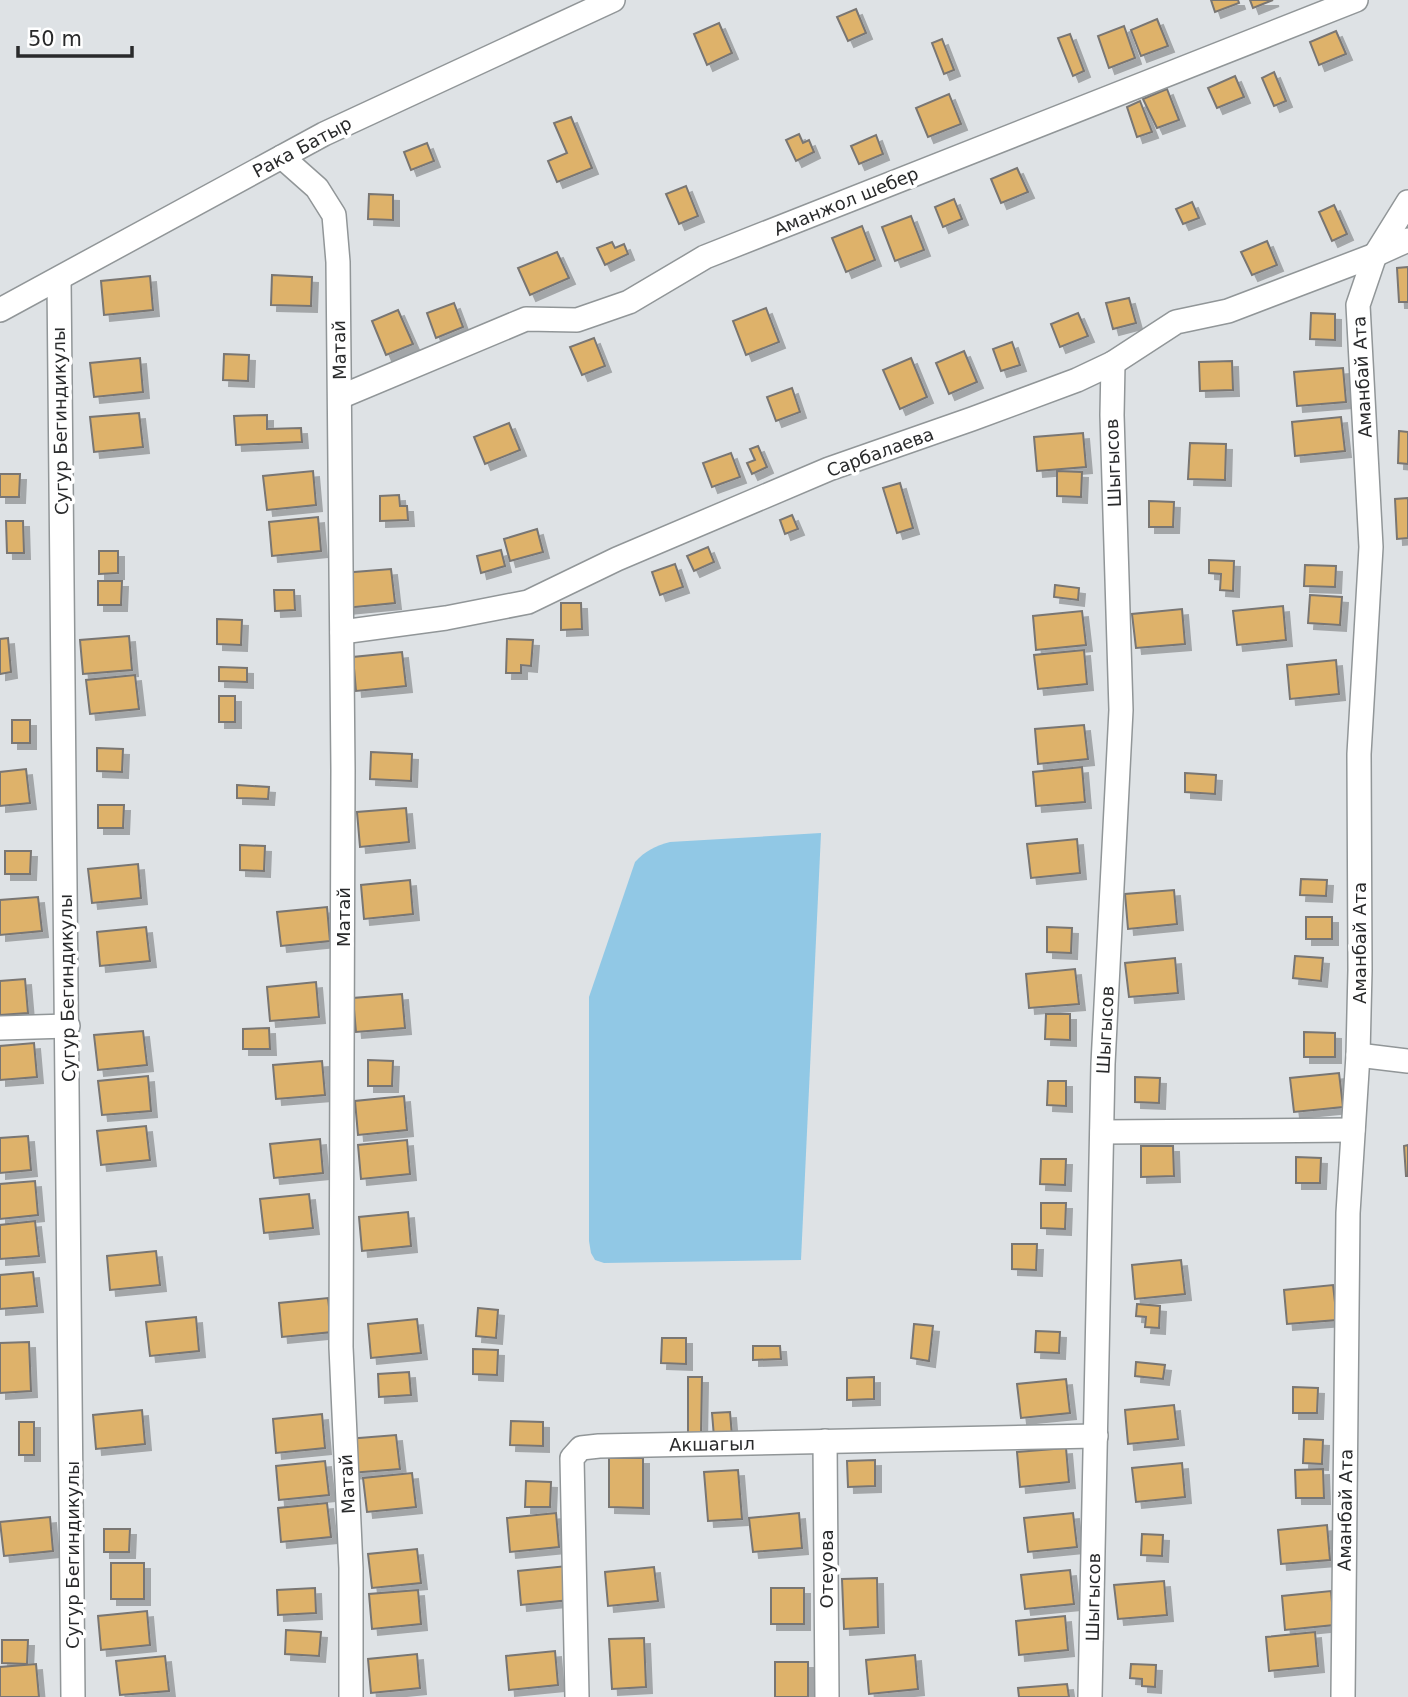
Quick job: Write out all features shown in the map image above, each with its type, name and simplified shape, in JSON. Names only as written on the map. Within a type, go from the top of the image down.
[{"type":"street","name":"Рака Батыр","points":[[0,310],[324,134],[612,0]]},
{"type":"street","name":"Аманжол шебер","points":[[340,397],[526,320],[577,320],[629,302],[705,257],[1356,0]]},
{"type":"street","name":"Матай","points":[[282,157],[317,188],[334,215],[338,262],[344,770],[341,1347],[351,1569],[351,1697]]},
{"type":"street","name":"Аманбай Ата","points":[[1343,1697],[1349,1213],[1360,970],[1359,754],[1371,547],[1358,305],[1376,255],[1408,202]]},
{"type":"street","name":"Сарбалаева","points":[[342,632],[446,618],[528,603],[617,559],[829,469],[1077,380],[1113,363],[1176,322],[1228,310],[1376,255],[1408,240]]},
{"type":"street","name":"Сугур Бегиндикулы","points":[[59,279],[73,1697]]},
{"type":"street","name":"Шыгысов","points":[[1090,1697],[1103,1064],[1121,710],[1112,415],[1113,363]]},
{"type":"street","points":[[0,1028],[68,1026]]},
{"type":"street","points":[[1358,1055],[1408,1061]]},
{"type":"street","points":[[1102,1132],[1353,1130]]},
{"type":"street","name":"Акшагыл","points":[[577,1697],[572,1458],[581,1448],[1096,1436]]},
{"type":"street","name":"Отеуова","points":[[825,1441],[827,1697]]},
{"type":"shaded area","points":[[821,833],[801,1260],[604,1263],[595,1260],[589,1241],[589,997],[635,862],[651,849],[670,842]]},
{"type":"building","points":[[1211,0],[1238,0],[1239,3],[1215,12]]},
{"type":"building","points":[[1250,0],[1273,0],[1253,8]]},
{"type":"building","points":[[856,9],[866,33],[848,41],[837,17]]},
{"type":"building","points":[[1157,19],[1168,46],[1141,56],[1131,30]]},
{"type":"building","points":[[719,23],[732,53],[707,65],[694,34]]},
{"type":"building","points":[[1124,26],[1135,58],[1109,68],[1098,36]]},
{"type":"building","points":[[1336,31],[1346,54],[1319,65],[1310,42]]},
{"type":"building","points":[[1070,34],[1084,71],[1073,76],[1058,38]]},
{"type":"building","points":[[942,39],[954,70],[944,74],[932,43]]},
{"type":"building","points":[[1274,72],[1286,101],[1274,106],[1262,78]]},
{"type":"building","points":[[1235,76],[1244,97],[1217,108],[1208,88]]},
{"type":"building","points":[[1167,89],[1179,120],[1157,128],[1143,99]]},
{"type":"building","points":[[949,94],[961,124],[928,137],[916,108]]},
{"type":"building","points":[[1140,101],[1152,132],[1137,137],[1127,107]]},
{"type":"building","points":[[571,117],[592,168],[557,182],[548,161],[567,153],[554,123]]},
{"type":"building","points":[[799,134],[803,143],[809,140],[814,152],[796,161],[786,140]]},
{"type":"building","points":[[876,135],[883,154],[859,164],[851,146]]},
{"type":"building","points":[[427,143],[434,161],[411,170],[404,152]]},
{"type":"building","points":[[1017,168],[1028,192],[1001,203],[991,179]]},
{"type":"building","points":[[686,186],[698,216],[679,224],[666,194]]},
{"type":"building","points":[[369,194],[393,195],[393,220],[368,219]]},
{"type":"building","points":[[954,199],[962,219],[943,227],[935,207]]},
{"type":"building","points":[[1192,202],[1199,218],[1183,224],[1176,209]]},
{"type":"building","points":[[1334,205],[1347,234],[1332,241],[1319,212]]},
{"type":"building","points":[[911,216],[924,250],[895,261],[882,227]]},
{"type":"building","points":[[862,226],[875,260],[846,272],[832,238]]},
{"type":"building","points":[[1267,241],[1277,265],[1252,275],[1241,252]]},
{"type":"building","points":[[612,242],[615,248],[624,244],[628,254],[605,265],[597,248]]},
{"type":"building","points":[[557,252],[569,278],[530,295],[518,268]]},
{"type":"building","points":[[1408,267],[1408,302],[1399,302],[1397,268]]},
{"type":"building","points":[[272,275],[312,277],[311,306],[271,305]]},
{"type":"building","points":[[150,276],[153,310],[104,315],[101,281]]},
{"type":"building","points":[[1129,298],[1136,323],[1113,329],[1106,303]]},
{"type":"building","points":[[454,303],[463,327],[436,338],[427,313]]},
{"type":"building","points":[[766,308],[779,342],[746,355],[733,321]]},
{"type":"building","points":[[398,310],[413,344],[386,355],[372,321]]},
{"type":"building","points":[[1078,313],[1088,336],[1060,347],[1051,324]]},
{"type":"building","points":[[1311,313],[1335,314],[1335,340],[1310,339]]},
{"type":"building","points":[[594,338],[605,366],[582,375],[570,347]]},
{"type":"building","points":[[1012,342],[1020,365],[1001,371],[993,349]]},
{"type":"building","points":[[964,351],[977,382],[949,394],[936,363]]},
{"type":"building","points":[[224,354],[249,355],[248,381],[223,380]]},
{"type":"building","points":[[140,358],[143,392],[94,397],[90,363]]},
{"type":"building","points":[[911,358],[927,397],[900,409],[883,370]]},
{"type":"building","points":[[1232,361],[1233,390],[1200,391],[1199,362]]},
{"type":"building","points":[[1343,368],[1346,402],[1297,406],[1294,372]]},
{"type":"building","points":[[792,388],[800,412],[776,421],[767,397]]},
{"type":"building","points":[[139,413],[143,447],[94,452],[90,417]]},
{"type":"building","points":[[267,415],[267,429],[301,428],[302,442],[236,445],[234,416]]},
{"type":"building","points":[[1341,417],[1345,451],[1295,456],[1292,422]]},
{"type":"building","points":[[509,423],[520,450],[485,464],[474,437]]},
{"type":"building","points":[[1399,431],[1408,432],[1408,464],[1398,463]]},
{"type":"building","points":[[1083,433],[1086,467],[1037,471],[1034,437]]},
{"type":"building","points":[[1190,443],[1226,444],[1225,480],[1188,479]]},
{"type":"building","points":[[758,446],[767,467],[752,474],[747,463],[755,460],[750,449]]},
{"type":"building","points":[[731,453],[740,477],[712,487],[703,463]]},
{"type":"building","points":[[313,471],[316,505],[267,510],[263,476]]},
{"type":"building","points":[[1057,471],[1082,472],[1081,497],[1057,496]]},
{"type":"building","points":[[0,474],[20,474],[19,497],[0,497]]},
{"type":"building","points":[[900,483],[913,528],[897,533],[883,488]]},
{"type":"building","points":[[399,495],[400,506],[407,506],[408,520],[380,521],[380,496]]},
{"type":"building","points":[[1408,498],[1408,538],[1397,539],[1395,499]]},
{"type":"building","points":[[1149,501],[1174,502],[1173,527],[1149,527]]},
{"type":"building","points":[[792,515],[798,529],[785,534],[780,520]]},
{"type":"building","points":[[318,517],[321,551],[272,556],[269,522]]},
{"type":"building","points":[[6,521],[23,521],[24,553],[7,553]]},
{"type":"building","points":[[537,529],[543,552],[510,561],[504,539]]},
{"type":"building","points":[[708,547],[714,562],[694,571],[687,556]]},
{"type":"building","points":[[501,550],[505,566],[481,573],[477,556]]},
{"type":"building","points":[[99,551],[118,551],[118,573],[99,574]]},
{"type":"building","points":[[1209,560],[1234,561],[1233,591],[1220,590],[1221,574],[1209,573]]},
{"type":"building","points":[[675,564],[683,587],[660,595],[652,572]]},
{"type":"building","points":[[1305,565],[1336,566],[1335,587],[1304,586]]},
{"type":"building","points":[[391,569],[395,603],[345,608],[342,573]]},
{"type":"building","points":[[98,581],[122,581],[121,605],[98,605]]},
{"type":"building","points":[[1055,585],[1079,588],[1078,600],[1054,597]]},
{"type":"building","points":[[274,590],[294,590],[295,610],[275,611]]},
{"type":"building","points":[[1310,595],[1342,597],[1340,625],[1308,623]]},
{"type":"building","points":[[561,603],[581,603],[582,629],[561,630]]},
{"type":"building","points":[[1283,606],[1286,640],[1237,645],[1233,611]]},
{"type":"building","points":[[1182,609],[1185,644],[1136,648],[1132,614]]},
{"type":"building","points":[[1082,611],[1086,645],[1036,650],[1033,616]]},
{"type":"building","points":[[217,619],[242,620],[241,645],[217,644]]},
{"type":"building","points":[[129,636],[132,670],[83,674],[80,640]]},
{"type":"building","points":[[8,638],[11,672],[0,674],[0,639]]},
{"type":"building","points":[[507,639],[533,640],[531,666],[521,665],[521,673],[506,673]]},
{"type":"building","points":[[1084,650],[1087,684],[1038,689],[1034,655]]},
{"type":"building","points":[[402,652],[406,686],[356,691],[353,657]]},
{"type":"building","points":[[1336,660],[1339,694],[1290,699],[1287,665]]},
{"type":"building","points":[[219,667],[247,668],[247,682],[219,681]]},
{"type":"building","points":[[135,675],[139,709],[90,714],[86,680]]},
{"type":"building","points":[[219,696],[235,696],[235,722],[219,722]]},
{"type":"building","points":[[12,720],[30,720],[30,743],[12,743]]},
{"type":"building","points":[[1084,725],[1088,759],[1038,764],[1035,729]]},
{"type":"building","points":[[97,748],[123,749],[122,772],[97,771]]},
{"type":"building","points":[[371,752],[412,754],[411,781],[370,779]]},
{"type":"building","points":[[1082,767],[1085,802],[1036,806],[1033,772]]},
{"type":"building","points":[[26,769],[30,803],[0,806],[0,772]]},
{"type":"building","points":[[1185,773],[1216,775],[1215,794],[1185,792]]},
{"type":"building","points":[[237,785],[269,787],[268,799],[237,798]]},
{"type":"building","points":[[98,805],[124,805],[123,828],[98,828]]},
{"type":"building","points":[[406,808],[409,842],[360,847],[357,812]]},
{"type":"building","points":[[1077,839],[1080,873],[1031,878],[1027,844]]},
{"type":"building","points":[[240,845],[265,846],[264,871],[240,870]]},
{"type":"building","points":[[5,851],[31,851],[30,874],[5,874]]},
{"type":"building","points":[[138,864],[141,898],[92,903],[88,869]]},
{"type":"building","points":[[1301,879],[1327,880],[1326,896],[1300,895]]},
{"type":"building","points":[[410,880],[413,914],[364,919],[361,885]]},
{"type":"building","points":[[1174,890],[1177,924],[1128,929],[1125,894]]},
{"type":"building","points":[[38,897],[42,931],[0,935],[0,900]]},
{"type":"building","points":[[327,907],[330,941],[281,946],[277,912]]},
{"type":"building","points":[[1306,917],[1332,917],[1332,939],[1306,939]]},
{"type":"building","points":[[146,927],[150,961],[100,966],[97,932]]},
{"type":"building","points":[[1047,927],[1072,928],[1071,953],[1047,952]]},
{"type":"building","points":[[1295,956],[1323,958],[1321,981],[1293,978]]},
{"type":"building","points":[[1175,958],[1178,993],[1129,997],[1125,963]]},
{"type":"building","points":[[1075,969],[1079,1004],[1029,1008],[1026,974]]},
{"type":"building","points":[[25,979],[28,1013],[0,1015],[0,981]]},
{"type":"building","points":[[316,982],[319,1017],[270,1021],[267,987]]},
{"type":"building","points":[[402,994],[405,1028],[356,1032],[353,998]]},
{"type":"building","points":[[1046,1014],[1070,1014],[1070,1040],[1045,1039]]},
{"type":"building","points":[[269,1028],[270,1049],[243,1049],[243,1029]]},
{"type":"building","points":[[143,1031],[147,1065],[98,1070],[94,1035]]},
{"type":"building","points":[[1304,1032],[1335,1033],[1335,1057],[1304,1057]]},
{"type":"building","points":[[34,1043],[37,1077],[0,1080],[0,1046]]},
{"type":"building","points":[[368,1060],[393,1061],[392,1086],[368,1086]]},
{"type":"building","points":[[322,1061],[325,1095],[276,1099],[273,1065]]},
{"type":"building","points":[[1339,1073],[1343,1107],[1294,1112],[1290,1078]]},
{"type":"building","points":[[148,1076],[151,1111],[102,1115],[98,1081]]},
{"type":"building","points":[[1135,1077],[1160,1078],[1159,1103],[1135,1102]]},
{"type":"building","points":[[1048,1081],[1066,1081],[1066,1106],[1047,1105]]},
{"type":"building","points":[[404,1096],[407,1130],[358,1135],[355,1101]]},
{"type":"building","points":[[146,1126],[150,1160],[101,1165],[97,1131]]},
{"type":"building","points":[[28,1136],[31,1170],[0,1173],[0,1138]]},
{"type":"building","points":[[320,1139],[323,1173],[274,1178],[270,1144]]},
{"type":"building","points":[[407,1140],[410,1174],[361,1179],[358,1145]]},
{"type":"building","points":[[1408,1145],[1408,1176],[1406,1176],[1404,1146]]},
{"type":"building","points":[[1141,1146],[1173,1146],[1174,1176],[1141,1177]]},
{"type":"building","points":[[1296,1157],[1321,1158],[1320,1183],[1296,1183]]},
{"type":"building","points":[[1041,1159],[1066,1159],[1065,1185],[1040,1184]]},
{"type":"building","points":[[35,1181],[38,1215],[0,1219],[0,1184]]},
{"type":"building","points":[[309,1194],[313,1228],[264,1233],[260,1199]]},
{"type":"building","points":[[1041,1203],[1066,1203],[1065,1229],[1041,1228]]},
{"type":"building","points":[[408,1212],[411,1246],[362,1251],[359,1217]]},
{"type":"building","points":[[35,1221],[39,1256],[0,1259],[0,1225]]},
{"type":"building","points":[[1012,1244],[1037,1244],[1036,1270],[1012,1269]]},
{"type":"building","points":[[156,1251],[160,1285],[110,1290],[107,1256]]},
{"type":"building","points":[[1181,1260],[1185,1294],[1135,1299],[1132,1265]]},
{"type":"building","points":[[33,1272],[37,1306],[0,1309],[0,1275]]},
{"type":"building","points":[[1333,1285],[1337,1320],[1287,1324],[1284,1290]]},
{"type":"building","points":[[328,1298],[332,1332],[282,1337],[279,1303]]},
{"type":"building","points":[[1137,1304],[1160,1306],[1159,1328],[1145,1327],[1146,1317],[1136,1316]]},
{"type":"building","points":[[478,1308],[498,1310],[496,1338],[476,1336]]},
{"type":"building","points":[[196,1317],[199,1351],[150,1356],[146,1322]]},
{"type":"building","points":[[417,1319],[421,1353],[371,1358],[368,1324]]},
{"type":"building","points":[[914,1324],[933,1326],[929,1361],[911,1358]]},
{"type":"building","points":[[1036,1331],[1060,1332],[1059,1353],[1035,1352]]},
{"type":"building","points":[[662,1338],[686,1338],[686,1364],[661,1363]]},
{"type":"building","points":[[29,1342],[31,1391],[0,1393],[0,1343]]},
{"type":"building","points":[[753,1346],[780,1346],[781,1359],[753,1360]]},
{"type":"building","points":[[473,1349],[498,1350],[497,1375],[473,1374]]},
{"type":"building","points":[[1136,1362],[1165,1365],[1163,1379],[1135,1376]]},
{"type":"building","points":[[409,1372],[411,1395],[379,1397],[378,1374]]},
{"type":"building","points":[[688,1377],[702,1377],[701,1436],[688,1435]]},
{"type":"building","points":[[874,1377],[874,1399],[847,1400],[847,1378]]},
{"type":"building","points":[[1066,1379],[1070,1413],[1021,1418],[1017,1384]]},
{"type":"building","points":[[1293,1387],[1318,1388],[1317,1413],[1293,1413]]},
{"type":"building","points":[[1174,1405],[1178,1439],[1128,1444],[1125,1410]]},
{"type":"building","points":[[142,1410],[145,1444],[96,1449],[93,1415]]},
{"type":"building","points":[[730,1412],[732,1436],[714,1437],[712,1413]]},
{"type":"building","points":[[322,1414],[325,1448],[276,1453],[273,1419]]},
{"type":"building","points":[[511,1421],[543,1422],[543,1446],[510,1445]]},
{"type":"building","points":[[19,1422],[34,1422],[34,1455],[19,1455]]},
{"type":"building","points":[[396,1435],[400,1469],[350,1473],[347,1439]]},
{"type":"building","points":[[1304,1439],[1323,1440],[1322,1464],[1303,1463]]},
{"type":"building","points":[[1066,1448],[1069,1482],[1020,1487],[1017,1452]]},
{"type":"building","points":[[609,1458],[643,1458],[643,1508],[609,1507]]},
{"type":"building","points":[[875,1460],[875,1486],[848,1487],[847,1461]]},
{"type":"building","points":[[325,1461],[329,1495],[279,1500],[276,1466]]},
{"type":"building","points":[[1182,1463],[1185,1497],[1136,1502],[1132,1468]]},
{"type":"building","points":[[1323,1469],[1324,1498],[1296,1498],[1295,1470]]},
{"type":"building","points":[[738,1470],[742,1519],[708,1521],[704,1472]]},
{"type":"building","points":[[412,1473],[416,1507],[367,1512],[363,1478]]},
{"type":"building","points":[[526,1481],[551,1482],[550,1507],[525,1507]]},
{"type":"building","points":[[327,1503],[331,1537],[281,1542],[278,1508]]},
{"type":"building","points":[[556,1513],[559,1547],[510,1552],[507,1518]]},
{"type":"building","points":[[799,1513],[802,1548],[753,1552],[749,1518]]},
{"type":"building","points":[[1073,1513],[1077,1547],[1028,1552],[1024,1518]]},
{"type":"building","points":[[50,1517],[53,1551],[4,1556],[0,1522]]},
{"type":"building","points":[[1327,1525],[1330,1560],[1281,1564],[1278,1530]]},
{"type":"building","points":[[104,1529],[130,1529],[129,1552],[104,1552]]},
{"type":"building","points":[[1142,1534],[1163,1535],[1162,1556],[1141,1555]]},
{"type":"building","points":[[417,1549],[421,1583],[372,1588],[368,1554]]},
{"type":"building","points":[[111,1563],[144,1563],[144,1599],[111,1599]]},
{"type":"building","points":[[567,1566],[570,1600],[521,1605],[518,1571]]},
{"type":"building","points":[[654,1567],[658,1601],[608,1606],[605,1572]]},
{"type":"building","points":[[1070,1570],[1074,1604],[1025,1609],[1021,1575]]},
{"type":"building","points":[[877,1578],[878,1627],[844,1629],[842,1579]]},
{"type":"building","points":[[1164,1581],[1167,1615],[1118,1619],[1114,1585]]},
{"type":"building","points":[[315,1588],[316,1613],[278,1615],[277,1590]]},
{"type":"building","points":[[771,1588],[804,1588],[804,1624],[771,1624]]},
{"type":"building","points":[[418,1590],[421,1624],[372,1629],[369,1594]]},
{"type":"building","points":[[1331,1591],[1334,1625],[1285,1630],[1282,1596]]},
{"type":"building","points":[[147,1611],[150,1645],[101,1650],[98,1616]]},
{"type":"building","points":[[1065,1616],[1068,1650],[1019,1655],[1016,1621]]},
{"type":"building","points":[[286,1630],[321,1632],[319,1656],[285,1654]]},
{"type":"building","points":[[1315,1632],[1318,1666],[1269,1671],[1266,1637]]},
{"type":"building","points":[[644,1638],[646,1687],[612,1689],[609,1639]]},
{"type":"building","points":[[2,1640],[28,1640],[27,1664],[2,1663]]},
{"type":"building","points":[[555,1651],[558,1685],[509,1690],[506,1656]]},
{"type":"building","points":[[417,1654],[420,1688],[371,1693],[368,1659]]},
{"type":"building","points":[[915,1655],[918,1689],[869,1694],[866,1660]]},
{"type":"building","points":[[165,1656],[169,1691],[120,1695],[116,1661]]},
{"type":"building","points":[[775,1662],[808,1662],[808,1697],[775,1697]]},
{"type":"building","points":[[36,1664],[39,1697],[0,1697],[0,1667]]},
{"type":"building","points":[[1131,1664],[1156,1665],[1155,1687],[1142,1686],[1142,1679],[1130,1678]]},
{"type":"building","points":[[1067,1684],[1069,1697],[1019,1697],[1018,1688]]}]
